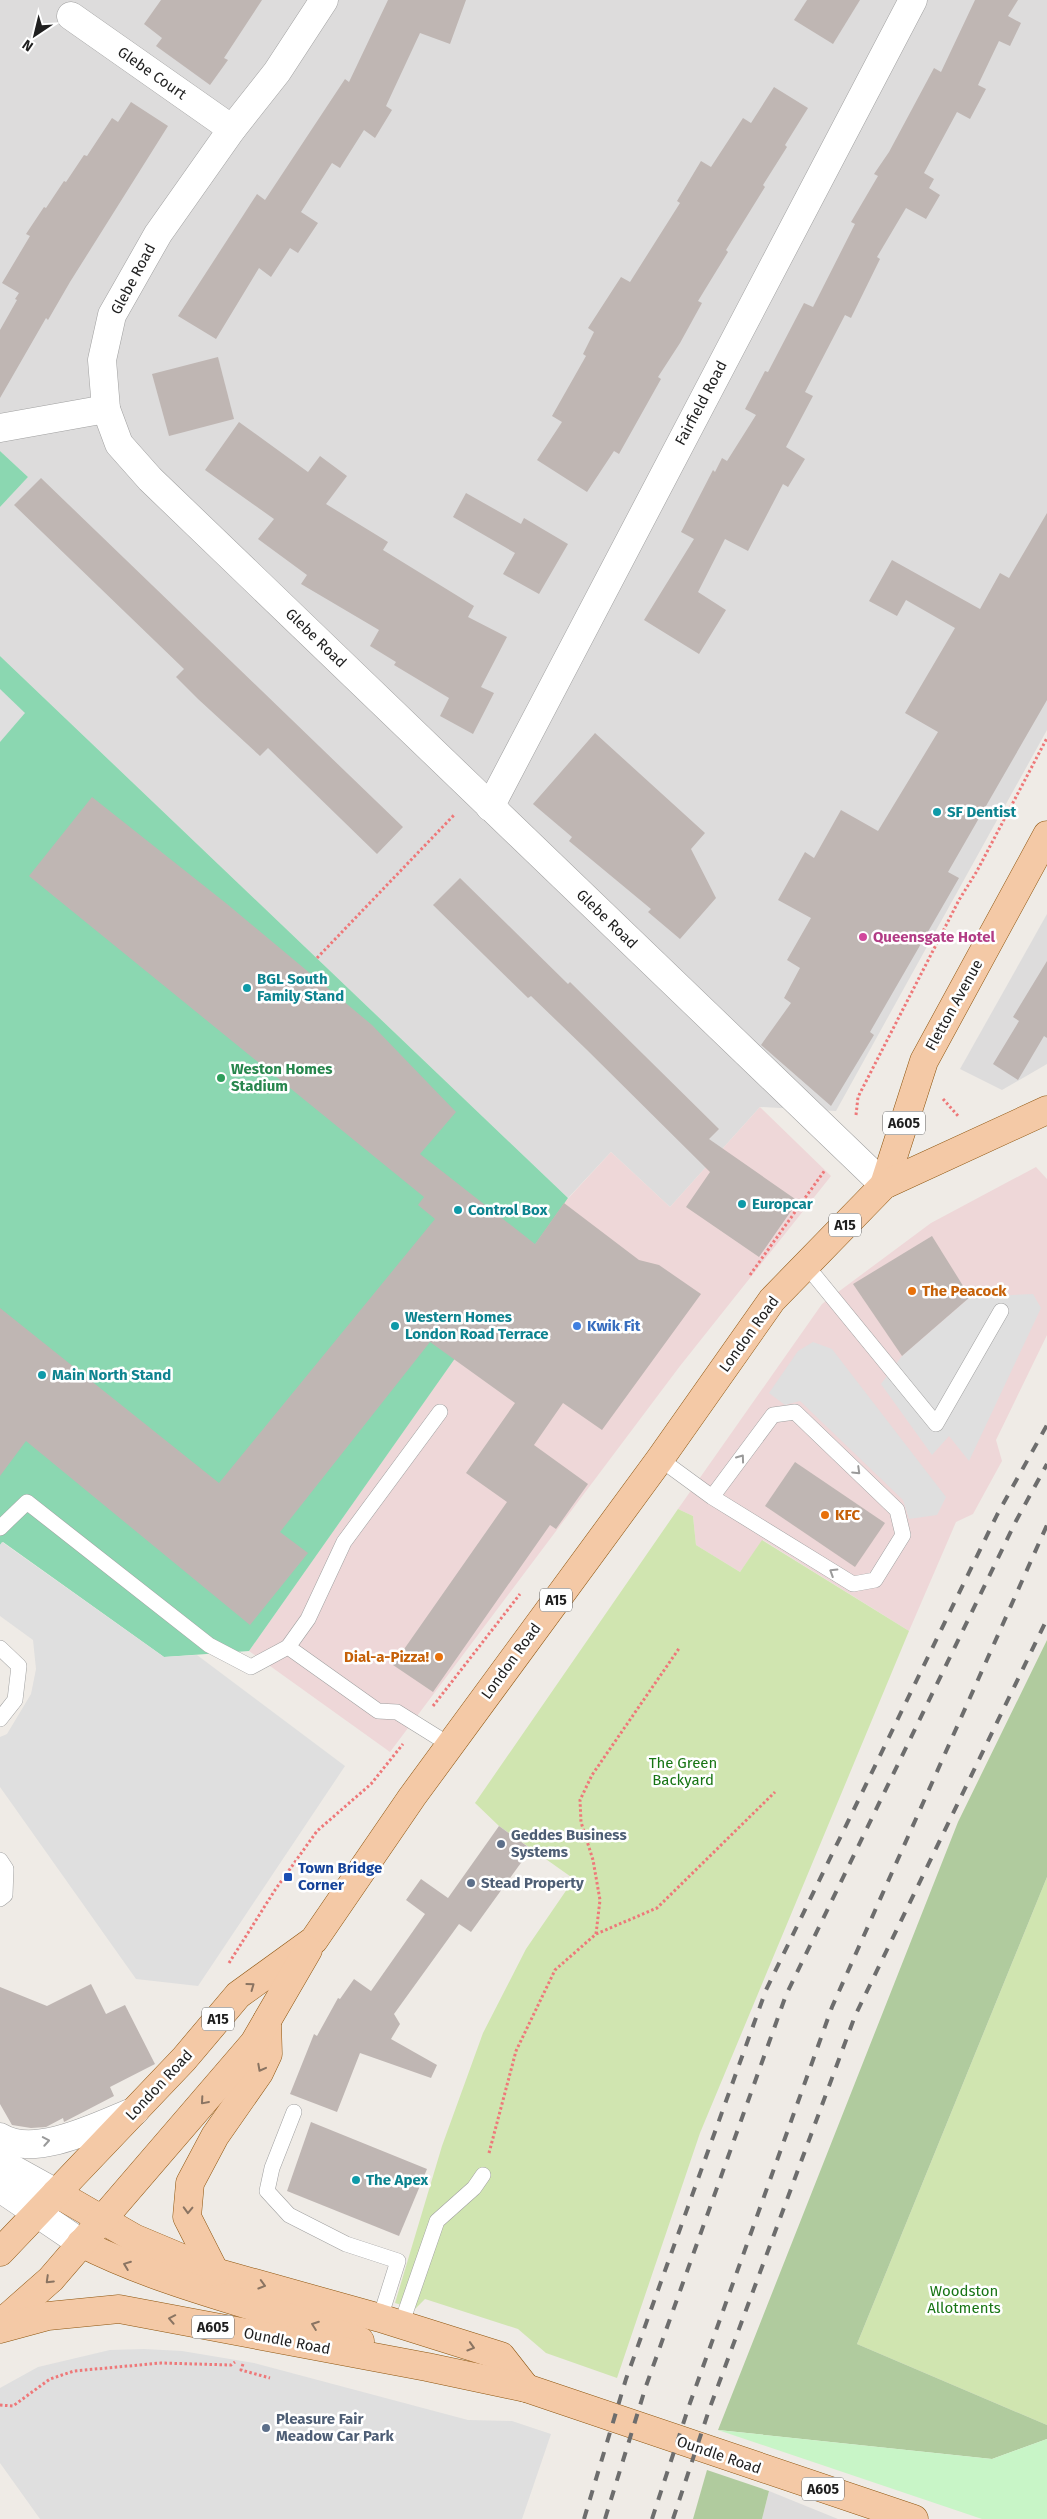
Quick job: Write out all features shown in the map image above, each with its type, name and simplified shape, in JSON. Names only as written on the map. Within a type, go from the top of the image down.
[{"type":"main road","name":"Fletton Avenue","points":[[884,1185],[924,1061],[1047,835]]},
{"type":"main road","name":"London Road","points":[[0,2252],[184,2059],[238,1995],[314,1940],[450,1745],[660,1459],[772,1300],[884,1185],[1047,1110]]},
{"type":"main road","points":[[0,2324],[51,2279],[254,2043],[314,1940]]},
{"type":"main road","points":[[215,2272],[187,2217],[190,2183],[215,2136],[259,2073],[268,2054],[267,2021]]},
{"type":"main road","points":[[56,2193],[134,2238],[215,2272],[391,2322],[501,2356],[526,2388]]},
{"type":"main road","name":"Oundle Road","points":[[81,2244],[115,2261],[165,2279],[309,2322],[427,2367]]},
{"type":"main road","name":"Oundle Road","points":[[0,2329],[48,2316],[119,2309],[427,2367],[526,2388],[914,2519]]},
{"type":"street","name":"Glebe Road","points":[[324,0],[277,72],[232,130],[158,234],[112,315],[102,360],[106,409],[119,444],[150,479],[884,1185]]},
{"type":"street","name":"Fairfield Road","points":[[483,799],[913,0]]},
{"type":"street","name":"Glebe Court","points":[[71,16],[232,130]]},
{"type":"street","points":[[0,428],[106,409]]},
{"type":"street","points":[[0,2137],[11,2144],[27,2145],[71,2137],[135,2111]]},
{"type":"street","points":[[0,2162],[56,2193]]},
{"type":"street","points":[[0,2188],[81,2244]]},
{"type":"lane","points":[[806,1265],[936,1424],[1001,1311]]},
{"type":"lane","points":[[0,1528],[27,1502],[209,1645],[251,1667],[288,1647],[308,1619],[344,1542],[440,1412]]},
{"type":"lane","points":[[660,1459],[712,1498],[853,1584],[875,1580],[903,1535],[898,1510],[795,1412],[773,1415],[712,1498]]},
{"type":"lane","points":[[288,1647],[378,1711],[397,1712],[450,1745]]},
{"type":"lane","points":[[0,1648],[19,1666],[15,1700],[0,1719]]},
{"type":"lane","points":[[0,1860],[6,1870],[5,1895],[0,1899]]},
{"type":"lane","points":[[294,2112],[272,2168],[267,2191],[289,2215],[346,2244],[398,2261],[391,2322]]},
{"type":"lane","points":[[391,2322],[437,2221],[474,2188],[483,2176]]},
{"type":"path","points":[[746,1281],[825,1171],[853,1155],[858,1097],[959,900],[1047,738]]},
{"type":"path","points":[[317,958],[483,799]]},
{"type":"path","points":[[226,1967],[275,1890],[317,1831],[371,1784],[522,1591]]},
{"type":"path","points":[[596,1934],[600,1900],[593,1860],[581,1822],[580,1800],[592,1775],[680,1646]]},
{"type":"path","points":[[483,2176],[516,2051],[554,1970],[596,1934],[657,1908],[775,1792]]},
{"type":"path","points":[[0,2405],[13,2406],[50,2379],[74,2371],[161,2363],[231,2365],[241,2356]]},
{"type":"path","points":[[244,2361],[241,2370],[270,2378]]},
{"type":"shaded area","points":[[0,0],[1047,0],[1047,730],[836,1111],[760,1107],[670,1207],[611,1152],[568,1198],[0,656],[0,507],[28,477],[0,451]]},
{"type":"shaded area","points":[[0,689],[25,713],[0,742]]},
{"type":"shaded area","points":[[1047,914],[1047,1064],[1002,1090],[960,1069]]},
{"type":"shaded area","points":[[760,1107],[831,1176],[680,1366],[390,1752],[249,1651],[564,1203],[611,1152],[670,1207]]},
{"type":"shaded area","points":[[1036,1167],[1047,1179],[1047,1335],[996,1440],[1002,1461],[973,1514],[956,1522],[909,1631],[763,1540],[740,1572],[696,1545],[693,1516],[678,1509],[822,1304],[931,1223]]},
{"type":"shaded area","points":[[1033,1294],[1041,1308],[969,1461],[949,1436],[932,1455],[881,1384],[902,1356],[970,1297]]},
{"type":"shaded area","points":[[813,1342],[832,1349],[946,1497],[937,1515],[909,1519],[903,1500],[800,1401],[785,1405],[769,1393],[798,1351]]},
{"type":"shaded area","points":[[2,1542],[164,1657],[197,1655],[345,1766],[198,1986],[136,1979],[0,1787],[0,1737],[7,1734],[31,1694],[36,1669],[33,1640],[0,1616],[0,1545]]},
{"type":"shaded area","name":"Pleasure Fair Meadow Car Park","points":[[110,2350],[182,2351],[254,2363],[468,2420],[512,2421],[551,2434],[522,2519],[40,2519],[0,2463],[0,2388],[38,2367]]},
{"type":"shaded area","points":[[769,2491],[838,2519],[762,2519]]},
{"type":"green space","points":[[0,451],[28,477],[0,507]]},
{"type":"green space","name":"Weston Homes Stadium","points":[[0,656],[568,1198],[249,1651],[164,1657],[3,1542],[0,1545]]},
{"type":"green space","name":"The Green Backyard","points":[[678,1509],[693,1516],[696,1545],[740,1572],[762,1540],[909,1631],[700,2133],[617,2378],[546,2353],[518,2329],[425,2299],[415,2309],[395,2303],[442,2146],[483,2033],[526,1949],[574,1879],[499,1826],[475,1803]]},
{"type":"green space","points":[[1047,1640],[1047,1877],[857,2344],[1047,2425],[1047,2439],[992,2459],[718,2430],[958,1822]]},
{"type":"green space","name":"Woodston Allotments","points":[[1047,1877],[1047,2425],[857,2344]]},
{"type":"green space","points":[[718,2430],[992,2459],[1047,2439],[1047,2519],[982,2519]]},
{"type":"green space","points":[[707,2470],[769,2491],[762,2519],[693,2519]]},
{"type":"building","points":[[161,0],[262,0],[224,58],[228,60],[210,85],[156,46],[162,38],[144,24]]},
{"type":"building","points":[[388,0],[466,0],[450,44],[420,33],[386,106],[392,110],[375,138],[364,130],[340,168],[332,163],[301,212],[318,223],[298,253],[290,248],[271,277],[259,268],[216,339],[178,316],[257,194],[265,200],[345,79],[349,82]]},
{"type":"building","points":[[807,0],[860,0],[833,44],[794,20]]},
{"type":"building","points":[[975,0],[1018,0],[1008,16],[1021,23],[1010,46],[999,41],[978,85],[986,89],[970,119],[957,112],[924,173],[934,179],[929,188],[940,195],[926,219],[906,208],[877,257],[880,259],[851,318],[845,315],[805,392],[813,396],[786,447],[805,459],[788,487],[783,484],[748,551],[725,539],[698,592],[726,610],[699,654],[644,620],[694,539],[681,532],[713,470],[715,472],[722,458],[727,461],[756,415],[745,409],[765,371],[768,372],[804,303],[813,307],[855,224],[851,222],[878,176],[874,174],[889,152],[934,68],[941,72]]},
{"type":"building","points":[[774,87],[808,108],[785,145],[787,147],[763,185],[765,187],[726,250],[728,252],[698,301],[702,303],[680,343],[658,377],[661,379],[619,454],[614,451],[587,492],[537,460],[562,422],[552,416],[586,356],[583,354],[594,332],[588,328],[621,277],[630,282],[680,203],[677,201],[701,161],[711,167],[743,118],[751,123]]},
{"type":"building","points":[[131,102],[168,126],[48,320],[46,318],[0,398],[0,330],[19,293],[2,283],[30,236],[26,234],[44,207],[46,208],[64,181],[66,182],[84,155],[87,156],[112,118],[118,122]]},
{"type":"building","points":[[218,357],[234,419],[169,436],[152,374]]},
{"type":"building","points":[[239,422],[308,472],[320,456],[347,476],[326,504],[388,542],[383,550],[474,606],[468,617],[507,637],[481,687],[494,693],[473,734],[440,716],[449,698],[394,665],[396,662],[370,646],[379,630],[301,584],[307,575],[258,539],[274,519],[205,470]]},
{"type":"building","points":[[41,478],[403,827],[377,854],[268,748],[260,756],[198,699],[176,677],[184,669],[14,505]]},
{"type":"building","points":[[466,493],[521,524],[524,518],[568,544],[539,594],[503,574],[515,553],[453,517]]},
{"type":"building","points":[[1047,513],[1047,700],[948,872],[959,878],[870,1032],[874,1035],[831,1106],[761,1045],[791,1003],[784,998],[800,968],[787,960],[811,918],[778,900],[805,852],[814,858],[841,810],[878,831],[938,732],[905,713],[955,628],[906,600],[897,616],[869,601],[892,560],[980,609],[1000,573],[1009,578]]},
{"type":"building","points":[[595,733],[705,833],[691,849],[716,898],[680,939],[648,912],[651,909],[569,841],[572,837],[533,804]]},
{"type":"building","points":[[92,797],[227,904],[372,1025],[456,1112],[420,1154],[535,1244],[564,1203],[639,1260],[659,1265],[701,1294],[602,1430],[563,1403],[534,1445],[588,1484],[556,1529],[550,1525],[433,1692],[393,1665],[507,1502],[466,1473],[515,1403],[430,1342],[280,1532],[308,1553],[250,1625],[26,1441],[0,1476],[0,1308],[219,1483],[435,1219],[418,1205],[424,1197],[29,876]]},
{"type":"building","points":[[460,878],[568,984],[570,982],[719,1129],[709,1139],[798,1201],[759,1257],[686,1207],[710,1172],[586,1049],[531,996],[528,998],[433,905]]},
{"type":"building","points":[[1047,961],[1047,1038],[1044,1036],[1018,1080],[993,1064],[1019,1021],[1013,1017]]},
{"type":"building","name":"The Peacock","points":[[932,1236],[970,1297],[902,1356],[853,1284]]},
{"type":"building","name":"KFC","points":[[795,1462],[885,1523],[855,1567],[765,1506]]},
{"type":"building","points":[[499,1826],[531,1849],[471,1932],[459,1924],[394,2014],[400,2024],[391,2039],[437,2065],[431,2078],[360,2053],[337,2112],[290,2094],[314,2034],[317,2036],[338,1998],[340,1999],[354,1979],[371,1991],[425,1914],[406,1900],[421,1879],[448,1898]]},
{"type":"building","points":[[91,1984],[106,2014],[125,2005],[155,2064],[110,2087],[114,2096],[64,2122],[63,2118],[46,2127],[31,2128],[12,2125],[0,2104],[0,1987],[47,2006]]},
{"type":"building","name":"The Apex","points":[[311,2122],[427,2169],[399,2236],[287,2191]]},
{"type":"railway","points":[[584,2519],[626,2379],[766,1990],[997,1515],[1047,1425]]},
{"type":"railway","points":[[605,2519],[646,2386],[786,1995],[1016,1521],[1047,1464]]},
{"type":"railway","points":[[652,2519],[690,2403],[832,2007],[1047,1525]]},
{"type":"railway","points":[[673,2519],[709,2410],[855,2016],[1047,1619]]},
{"type":"place","name":"SF Dentist","points":[[937,812]]},
{"type":"place","name":"Queensgate Hotel","points":[[863,937]]},
{"type":"place","name":"BGL South Family Stand","points":[[247,988]]},
{"type":"place","name":"Weston Homes Stadium","points":[[221,1078]]},
{"type":"place","name":"Europcar","points":[[742,1204]]},
{"type":"place","name":"Control Box","points":[[458,1210]]},
{"type":"place","name":"The Peacock","points":[[912,1291]]},
{"type":"place","name":"Western Homes London Road Terrace","points":[[395,1326]]},
{"type":"place","name":"Kwik Fit","points":[[577,1326]]},
{"type":"place","name":"Main North Stand","points":[[42,1375]]},
{"type":"place","name":"KFC","points":[[825,1515]]},
{"type":"place","name":"Dial-a-Pizza!","points":[[439,1657]]},
{"type":"place","name":"Geddes Business Systems","points":[[501,1844]]},
{"type":"place","name":"Town Bridge Corner","points":[[288,1877]]},
{"type":"place","name":"Stead Property","points":[[471,1883]]},
{"type":"place","name":"The Apex","points":[[356,2180]]},
{"type":"place","name":"Pleasure Fair Meadow Car Park","points":[[266,2428]]}]
